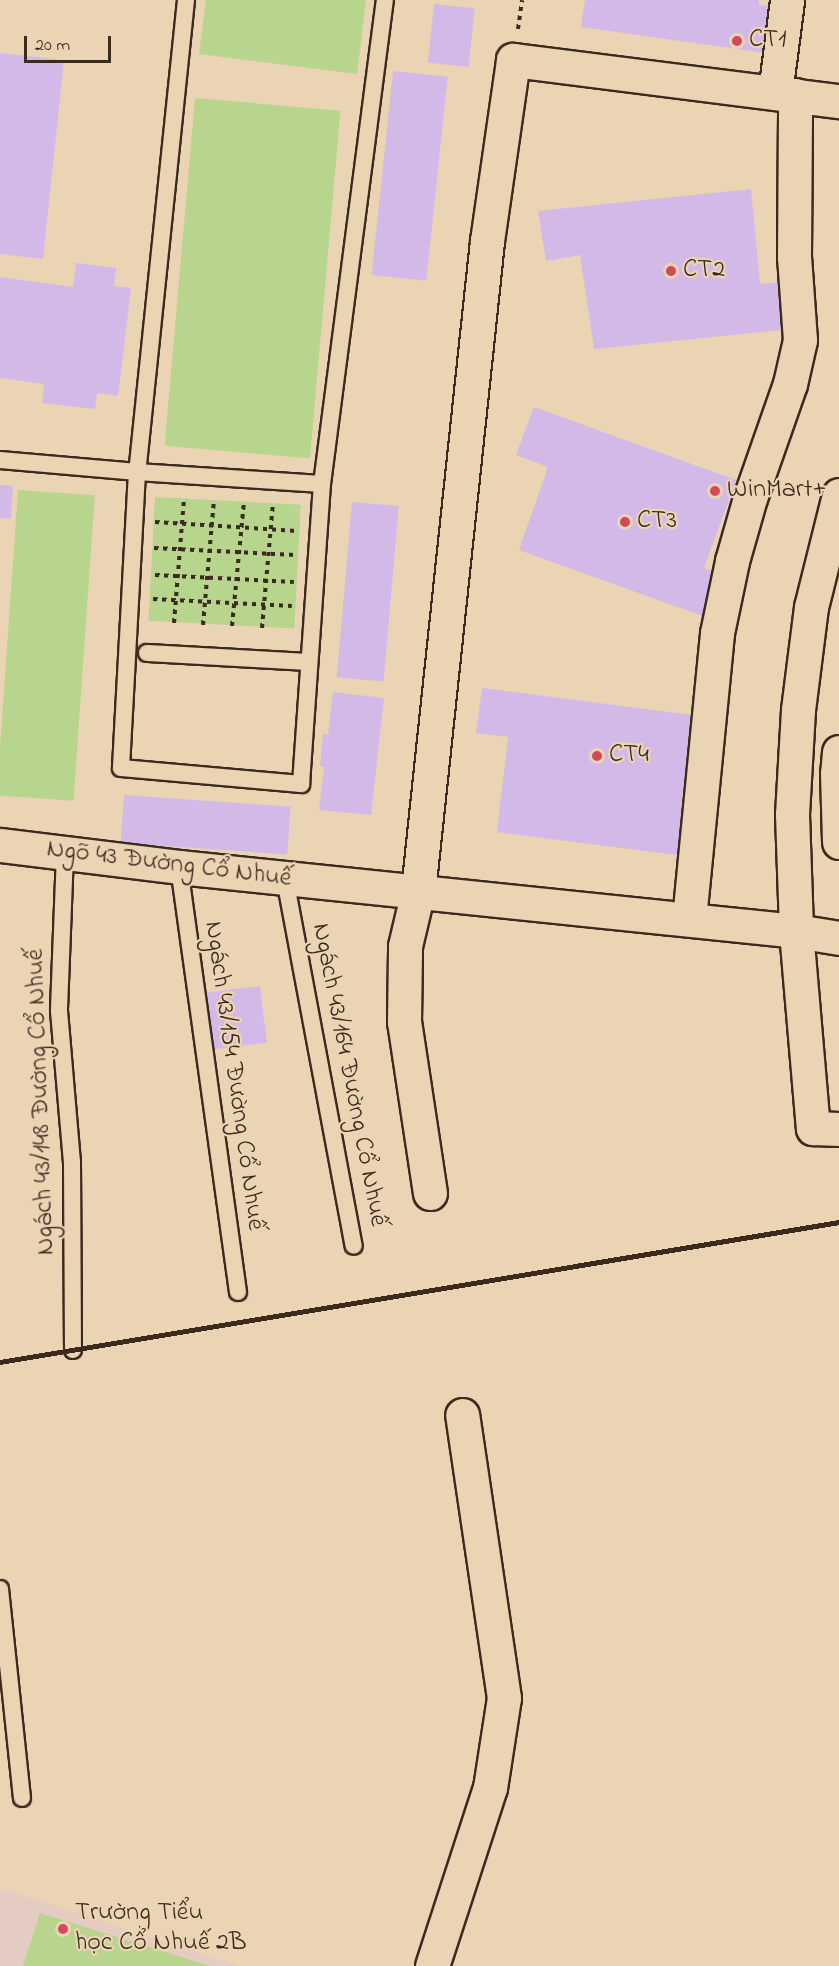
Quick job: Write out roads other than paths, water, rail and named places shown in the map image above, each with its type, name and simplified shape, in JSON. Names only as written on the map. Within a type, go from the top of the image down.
[{"type":"street","points":[[689,920],[717,633],[732,561],[750,498],[790,384],[800,340],[785,94],[787,0]]},
{"type":"street","points":[[430,1193],[404,1022],[405,946],[418,891],[487,241],[513,60],[839,101]]},
{"type":"street","points":[[839,495],[811,607],[798,710],[792,814],[796,931],[813,1128],[839,1129]]},
{"type":"street","points":[[839,752],[839,842]]},
{"type":"street","name":"Ngõ 43 Đường Cổ Nhuế","points":[[0,844],[338,885],[418,891],[796,931],[839,938]]},
{"type":"street","points":[[432,1966],[490,1788],[504,1698],[462,1415]]},
{"type":"lane","points":[[186,0],[137,472],[121,768],[301,784],[322,484],[385,0]]},
{"type":"lane","points":[[0,460],[322,484]]},
{"type":"lane","points":[[147,653],[309,663]]},
{"type":"lane","name":"Ngách 43/148 Đường Cổ Nhuế","points":[[66,853],[59,1011],[72,1162],[73,1350]]},
{"type":"lane","name":"Ngách 43/154 Đường Cổ Nhuế","points":[[178,867],[238,1292]]},
{"type":"lane","name":"Ngách 43/164 Đường Cổ Nhuế","points":[[285,879],[354,1246]]},
{"type":"lane","points":[[0,1589],[22,1798]]},
{"type":"railway","points":[[0,1362],[839,1222]]},
{"type":"place","name":"CT1","points":[[737,41]]},
{"type":"place","name":"CT2","points":[[671,271]]},
{"type":"place","name":"WinMart+","points":[[715,491]]},
{"type":"place","name":"CT3","points":[[625,522]]},
{"type":"place","name":"CT4","points":[[597,756]]},
{"type":"place","name":"Trường Tiểu học Cổ Nhuế 2B","points":[[63,1929]]}]
